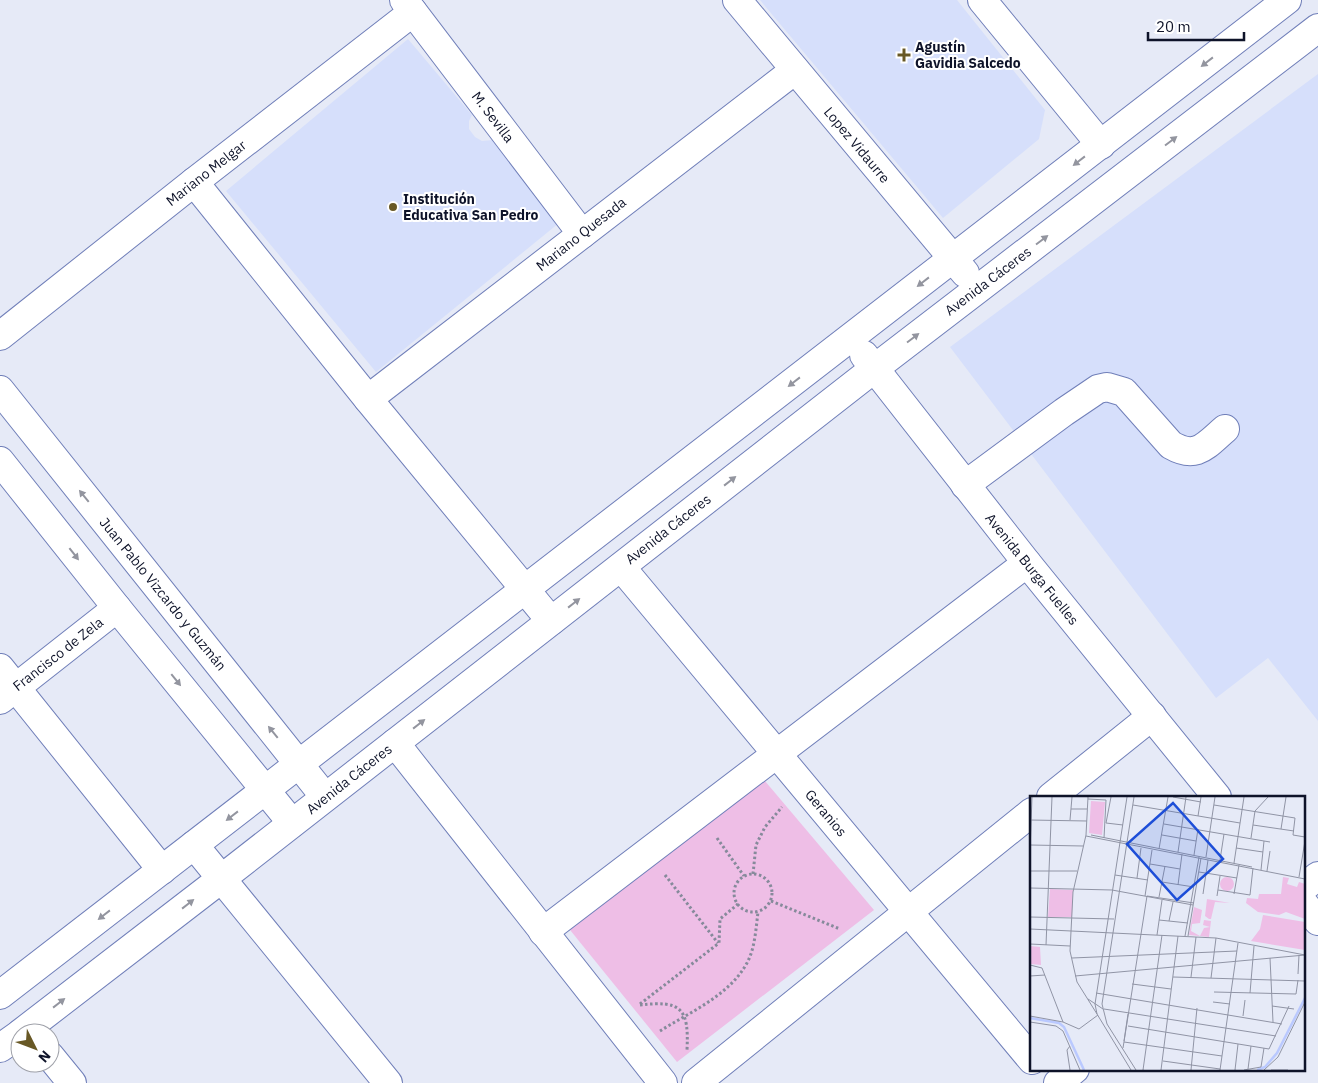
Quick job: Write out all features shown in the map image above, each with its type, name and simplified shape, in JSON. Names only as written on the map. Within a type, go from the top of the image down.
[{"type":"street","name":"Lopez Vidaurre","points":[[737,0],[978,289]]},
{"type":"street","points":[[982,0],[1100,145]]},
{"type":"street","points":[[0,995],[1287,0]]},
{"type":"street","name":"Mariano Melgar","points":[[0,336],[194,182],[408,6]]},
{"type":"street","name":"M. Sevilla","points":[[408,6],[582,234]]},
{"type":"street","name":"Avenida Cáceres","points":[[37,1023],[874,368],[1318,28]]},
{"type":"street","name":"Mariano Quesada","points":[[368,398],[795,70]]},
{"type":"street","points":[[194,182],[551,621]]},
{"type":"street","name":"Avenida Burga Fuelles","points":[[851,338],[1027,563],[1216,796]]},
{"type":"street","points":[[966,485],[1071,407],[1098,389],[1107,387],[1124,392],[1171,446],[1180,451],[1201,450],[1225,429]]},
{"type":"street","name":"Juan Pablo Vizcardo y Guzmán","points":[[0,390],[325,797]]},
{"type":"street","points":[[0,461],[292,823]]},
{"type":"street","points":[[543,932],[1027,563]]},
{"type":"street","name":"Geranios","points":[[620,566],[1030,1058]]},
{"type":"street","name":"Francisco de Zela","points":[[5,685],[117,608]]},
{"type":"street","points":[[5,685],[162,870]]},
{"type":"street","points":[[1052,796],[1152,716]]},
{"type":"street","points":[[395,743],[663,1083]]},
{"type":"street","points":[[696,1083],[1030,814]]},
{"type":"street","points":[[194,845],[388,1083]]},
{"type":"street","points":[[1306,885],[1318,876]]},
{"type":"street","points":[[1306,906],[1318,921]]},
{"type":"street","points":[[60,1068],[72,1083]]},
{"type":"street","points":[[1041,1070],[1051,1083]]},
{"type":"street","points":[[1058,1083],[1074,1070]]},
{"type":"path","points":[[777,800],[788,814]]},
{"type":"path","points":[[753,874],[756,845],[765,827],[782,807]]},
{"type":"path","points":[[717,837],[744,876]]},
{"type":"path","points":[[660,868],[719,943]]},
{"type":"path","points":[[753,874],[763,876],[770,882],[773,891],[768,906],[758,912],[749,912],[740,908],[735,900],[734,891],[737,882],[744,876],[753,874]]},
{"type":"path","points":[[771,901],[841,929]]},
{"type":"path","points":[[638,1006],[719,943],[720,919],[738,904]]},
{"type":"path","points":[[659,1032],[716,997],[736,979],[748,961],[756,934],[758,912]]},
{"type":"path","points":[[833,935],[847,924]]},
{"type":"path","points":[[638,1006],[660,1003],[673,1006],[685,1016],[688,1029],[687,1050]]},
{"type":"path","points":[[638,1006],[643,1012]]},
{"type":"path","points":[[654,1025],[664,1038]]},
{"type":"path","points":[[683,1054],[695,1044]]},
{"type":"shaded area","name":"Agustín Gavidia Salcedo","points":[[760,0],[957,0],[1045,110],[1039,139],[943,218]]},
{"type":"shaded area","name":"Institución Educativa San Pedro","points":[[408,39],[472,115],[469,121],[469,129],[475,137],[482,141],[493,140],[559,223],[376,372],[226,191]]},
{"type":"shaded area","points":[[1318,74],[1318,721],[1268,658],[1216,698],[950,347]]},
{"type":"shaded area","points":[[759,774],[874,910],[677,1062],[566,925]]},
{"type":"place","name":"Agustín Gavidia Salcedo","points":[[904,55]]},
{"type":"place","name":"Institución Educativa San Pedro","points":[[393,207]]}]
